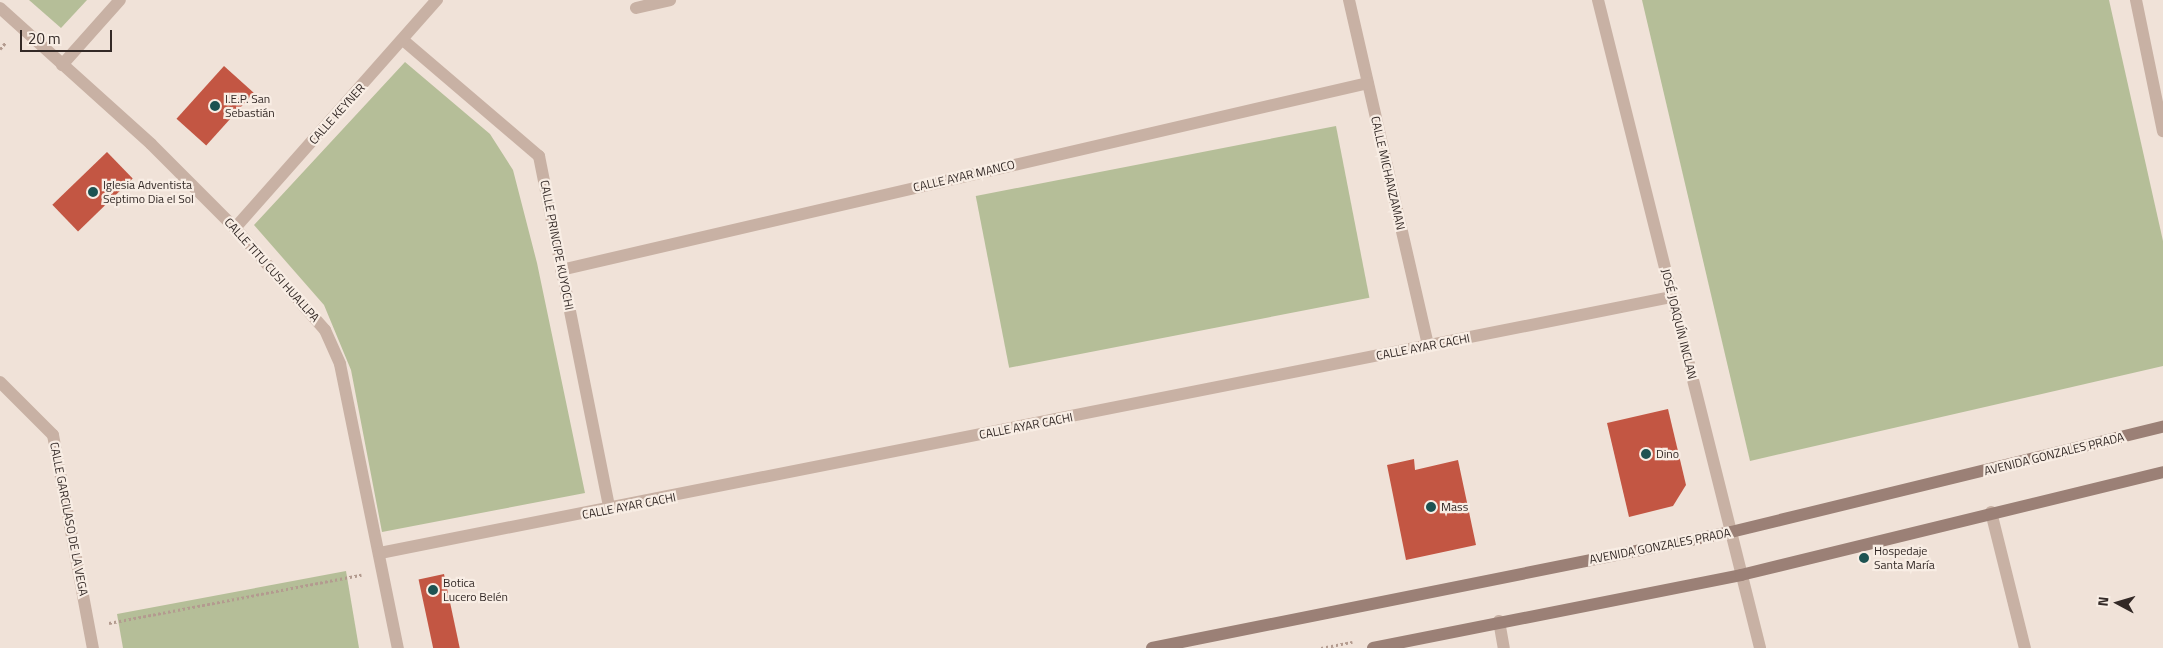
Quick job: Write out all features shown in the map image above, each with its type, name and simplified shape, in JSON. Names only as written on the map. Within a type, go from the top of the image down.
[{"type":"street","points":[[62,65],[120,0]]},
{"type":"street","name":"CALLE KEYNER","points":[[235,228],[437,0]]},
{"type":"street","points":[[639,4],[670,0]]},
{"type":"street","name":"CALLE MICHANZAMAN","points":[[1349,0],[1428,345]]},
{"type":"street","name":"JOSÉ JOAQUÍN INCLAN","points":[[1598,0],[1760,648]]},
{"type":"street","points":[[2136,0],[2162,127]]},
{"type":"street","name":"CALLE TITU CUSI HUALLPA","points":[[0,8],[151,144],[235,228],[314,314],[336,353],[380,553],[398,648]]},
{"type":"street","name":"CALLE PRINCIPE KUYOCHI","points":[[403,40],[539,156],[610,510]]},
{"type":"street","name":"CALLE AYAR MANCO","points":[[561,270],[1368,83]]},
{"type":"street","name":"CALLE AYAR CACHI","points":[[380,553],[610,510],[1672,297]]},
{"type":"street","name":"CALLE GARCILASO DE LA VEGA","points":[[0,382],[53,435],[93,648]]},
{"type":"street","name":"AVENIDA GONZALES PRADA","points":[[1152,648],[1730,532],[2163,427]]},
{"type":"street","points":[[1373,648],[1499,621],[1741,576],[1848,551],[1991,512],[2163,472]]},
{"type":"street","points":[[1991,512],[2025,648]]},
{"type":"street","points":[[1499,621],[1504,648]]},
{"type":"path","points":[[89,626],[383,571]]},
{"type":"green space","points":[[29,0],[87,0],[61,28]]},
{"type":"green space","points":[[1642,0],[2109,0],[2163,241],[2163,366],[1750,461]]},
{"type":"green space","points":[[405,62],[490,134],[513,170],[537,263],[585,493],[382,532],[351,370],[324,305],[254,225]]},
{"type":"green space","points":[[1336,126],[1369,298],[1009,368],[976,196]]},
{"type":"green space","points":[[346,571],[359,648],[123,648],[117,614]]},
{"type":"building","name":"I.E.P. San Sebastián","points":[[224,66],[254,93],[206,146],[176,119]]},
{"type":"building","name":"Iglesia Adventista Septimo Dia el Sol","points":[[107,152],[133,179],[78,231],[52,205]]},
{"type":"building","name":"Dino","points":[[1668,409],[1686,485],[1673,506],[1629,517],[1607,423]]},
{"type":"building","name":"Mass","points":[[1414,459],[1415,470],[1458,460],[1476,545],[1406,560],[1387,465]]},
{"type":"building","points":[[444,574],[460,648],[433,648],[419,579]]},
{"type":"place","name":"I.E.P. San Sebastián","points":[[215,106]]},
{"type":"place","name":"Iglesia Adventista Septimo Dia el Sol","points":[[93,192]]},
{"type":"place","name":"Dino","points":[[1646,454]]},
{"type":"place","name":"Mass","points":[[1431,507]]},
{"type":"place","name":"Hospedaje Santa María","points":[[1864,558]]},
{"type":"place","name":"Botica Lucero Belén","points":[[433,590]]}]
